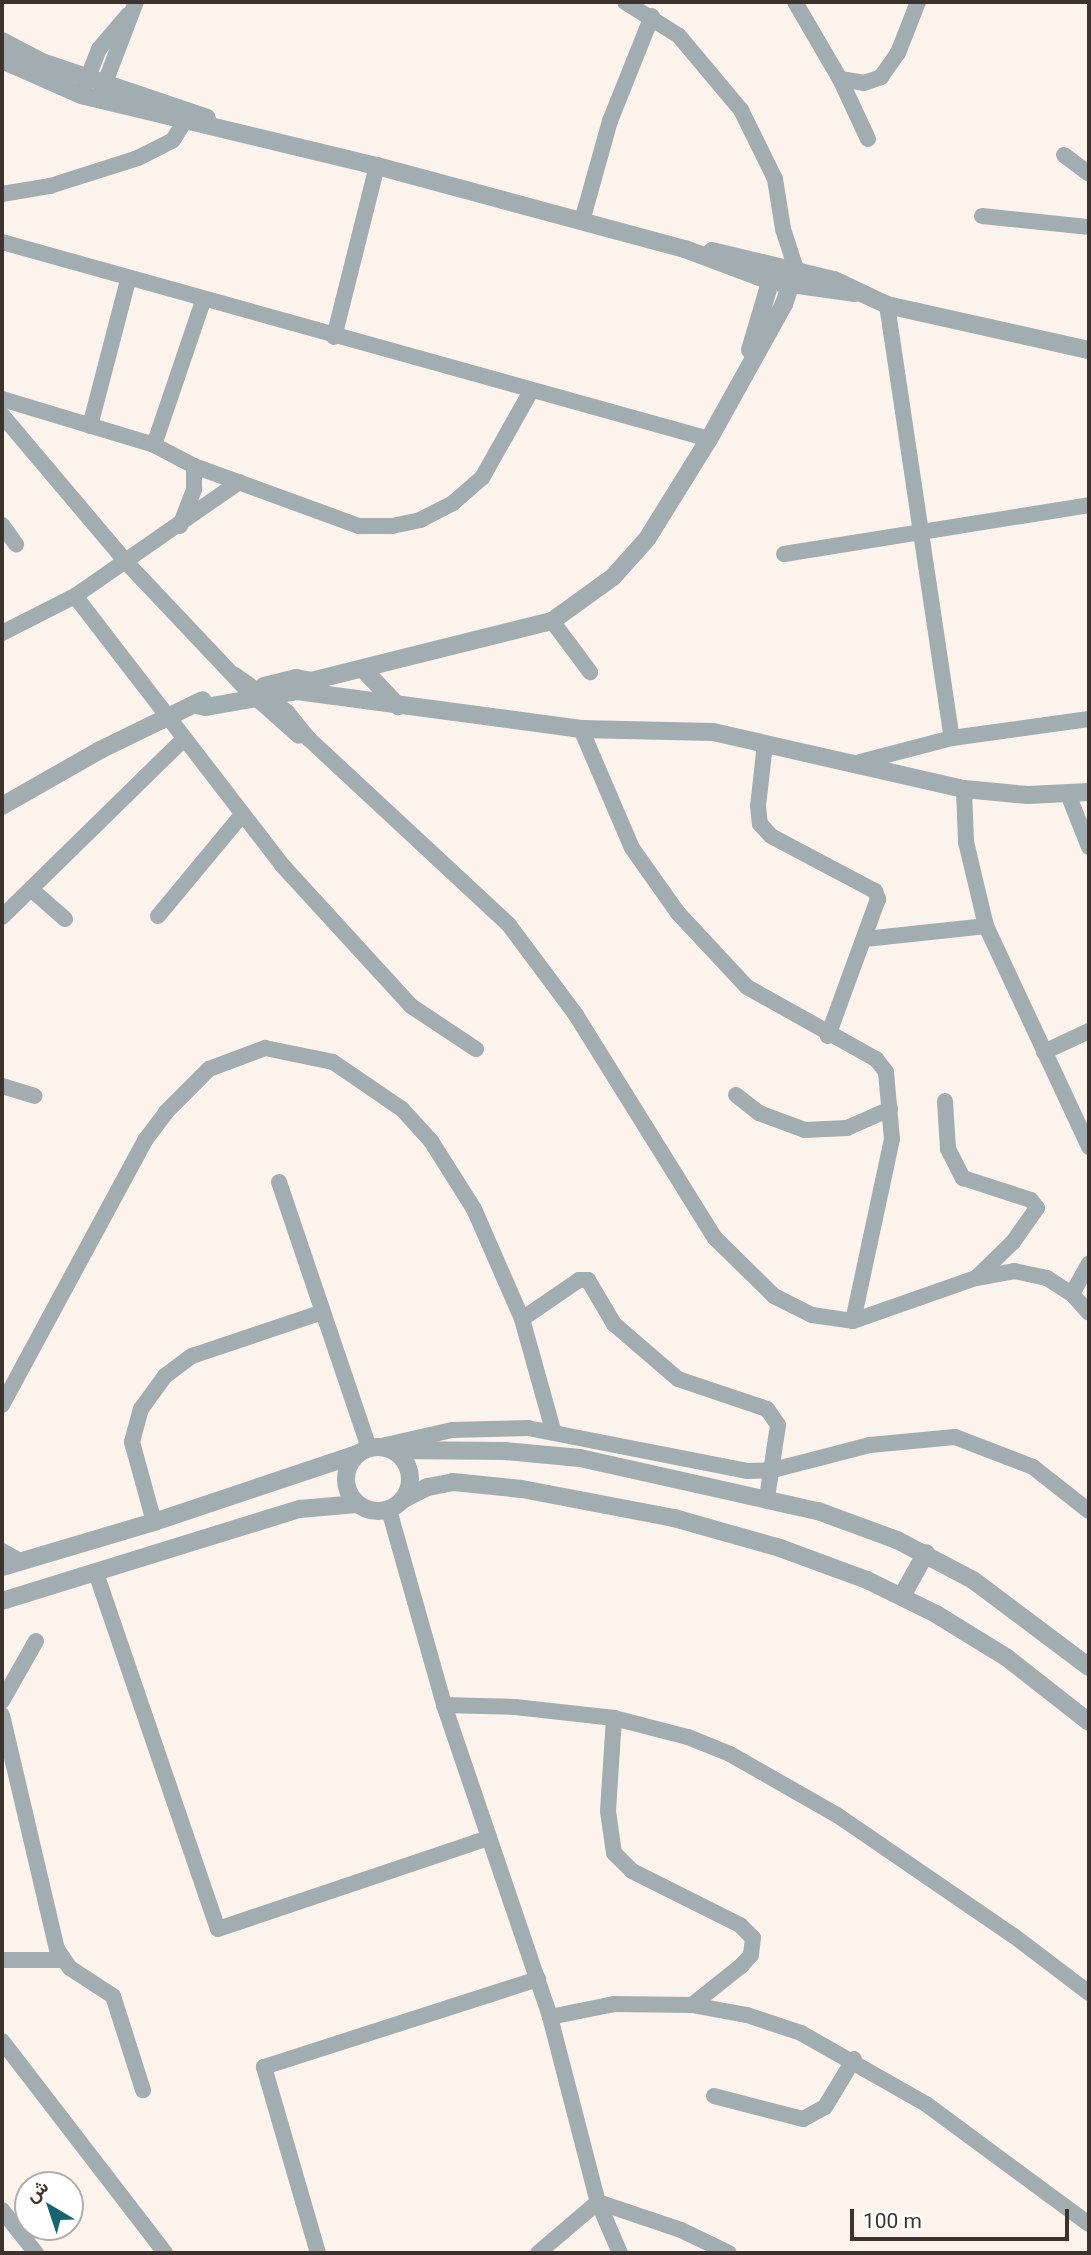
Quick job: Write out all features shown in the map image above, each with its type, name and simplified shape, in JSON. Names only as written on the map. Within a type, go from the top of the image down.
[{"type":"street","points":[[2,806],[164,717],[195,705],[304,686],[552,621],[613,578],[647,540],[709,439],[794,277],[775,179],[760,142],[722,82],[679,36],[652,16],[626,2]]},
{"type":"street","points":[[795,2],[839,79],[868,139]]},
{"type":"street","points":[[839,79],[864,83],[881,78],[898,53],[918,2]]},
{"type":"street","points":[[81,95],[97,78],[134,6]]},
{"type":"street","points":[[582,221],[610,121],[652,16]]},
{"type":"street","points":[[2,41],[43,62],[97,78],[223,125],[855,293],[887,305],[1089,350]]},
{"type":"street","points":[[2,60],[81,95],[185,121],[223,125]]},
{"type":"street","points":[[97,78],[99,99]]},
{"type":"street","points":[[2,194],[50,186],[138,158],[173,140],[185,121]]},
{"type":"street","points":[[1064,155],[1089,173]]},
{"type":"street","points":[[334,337],[377,166]]},
{"type":"street","points":[[982,216],[1089,226]]},
{"type":"street","points":[[2,242],[128,280],[709,439]]},
{"type":"street","points":[[745,367],[773,272],[790,250]]},
{"type":"street","points":[[90,426],[128,280]]},
{"type":"street","points":[[154,445],[203,300]]},
{"type":"street","points":[[887,305],[952,738]]},
{"type":"street","points":[[2,399],[154,445],[194,466],[359,526],[420,520],[453,503],[482,478],[531,391]]},
{"type":"street","points":[[2,415],[127,563],[236,675],[257,693],[295,734],[309,739],[480,896],[533,953],[715,1238],[739,1266],[795,1308],[853,1321],[976,1278],[1014,1271],[1030,1273],[1072,1294],[1089,1313]]},
{"type":"street","points":[[180,526],[194,489],[194,466]]},
{"type":"street","points":[[2,632],[75,596],[127,563],[239,482]]},
{"type":"street","points":[[784,554],[922,534],[1089,505]]},
{"type":"street","points":[[2,524],[16,544]]},
{"type":"street","points":[[75,596],[241,816],[411,1006],[476,1049]]},
{"type":"street","points":[[552,621],[590,672]]},
{"type":"street","points":[[358,672],[354,690],[364,702]]},
{"type":"street","points":[[358,672],[398,706]]},
{"type":"street","points":[[304,686],[364,702],[581,729],[713,732],[860,762],[964,789],[1068,794],[1089,792]]},
{"type":"street","points":[[860,762],[952,738],[1089,719]]},
{"type":"street","points":[[581,729],[632,848],[678,913],[747,987],[828,1036],[876,1059],[890,1086],[892,1139],[853,1321]]},
{"type":"street","points":[[2,917],[182,741]]},
{"type":"street","points":[[765,744],[758,806],[760,824],[771,836],[875,891],[878,899],[828,1036]]},
{"type":"street","points":[[964,789],[966,842],[986,926],[1089,1147]]},
{"type":"street","points":[[1068,794],[1089,847]]},
{"type":"street","points":[[158,916],[241,816]]},
{"type":"street","points":[[32,890],[65,919]]},
{"type":"street","points":[[865,939],[986,926]]},
{"type":"street","points":[[1044,1052],[1089,1031]]},
{"type":"street","points":[[2,1405],[146,1139],[166,1112],[209,1069],[265,1048],[333,1062],[402,1110],[456,1175],[522,1319],[553,1430]]},
{"type":"street","points":[[2,1086],[35,1096]]},
{"type":"street","points":[[736,1095],[759,1113],[805,1130],[847,1128],[890,1109]]},
{"type":"street","points":[[945,1101],[948,1149],[963,1178],[1031,1200],[1037,1208],[1013,1242],[976,1278]]},
{"type":"street","points":[[279,1182],[374,1450],[405,1462],[410,1477],[396,1505],[444,1705],[538,1979],[586,2140],[598,2202],[620,2253]]},
{"type":"street","points":[[1072,1294],[1089,1263]]},
{"type":"street","points":[[522,1319],[579,1280],[588,1280],[614,1324],[678,1379],[774,1415],[778,1425],[767,1497]]},
{"type":"street","points":[[154,1522],[132,1442],[141,1409],[165,1376],[192,1356],[323,1312]]},
{"type":"street","points":[[2,1567],[154,1522],[374,1450],[477,1428],[553,1430],[725,1468],[773,1470],[870,1446],[954,1437],[1033,1467],[1089,1511]]},
{"type":"street","points":[[357,1504],[346,1483],[348,1467],[374,1450],[505,1451],[580,1458],[767,1497],[818,1511],[926,1553],[1006,1602],[1089,1667]]},
{"type":"street","points":[[2,1601],[300,1509],[357,1504],[372,1511],[396,1505],[428,1487],[463,1482],[583,1499],[727,1532],[832,1566],[902,1596],[1006,1657],[1089,1722]]},
{"type":"street","points":[[2,1551],[20,1561]]},
{"type":"street","points":[[902,1596],[926,1553]]},
{"type":"street","points":[[96,1573],[218,1929],[489,1838]]},
{"type":"street","points":[[2,1701],[36,1641]]},
{"type":"street","points":[[444,1705],[514,1707],[614,1718],[688,1737],[766,1771],[1014,1936],[1089,1993]]},
{"type":"street","points":[[2,1715],[62,1960]]},
{"type":"street","points":[[614,1718],[608,1811],[614,1853],[632,1871],[740,1925],[752,1938],[751,1955],[741,1966],[691,2005]]},
{"type":"street","points":[[2,1960],[62,1960],[113,1996],[143,2090]]},
{"type":"street","points":[[318,2253],[264,2067],[538,1979]]},
{"type":"street","points":[[550,2017],[614,2004],[691,2005],[747,2015],[801,2033],[854,2059],[926,2104],[1089,2224]]},
{"type":"street","points":[[2,2041],[166,2253]]},
{"type":"street","points":[[713,2096],[803,2119],[825,2107],[854,2059]]},
{"type":"street","points":[[534,2252],[598,2202]]},
{"type":"street","points":[[598,2202],[681,2230],[729,2253]]},
{"type":"street","points":[[2,2210],[36,2253]]}]
